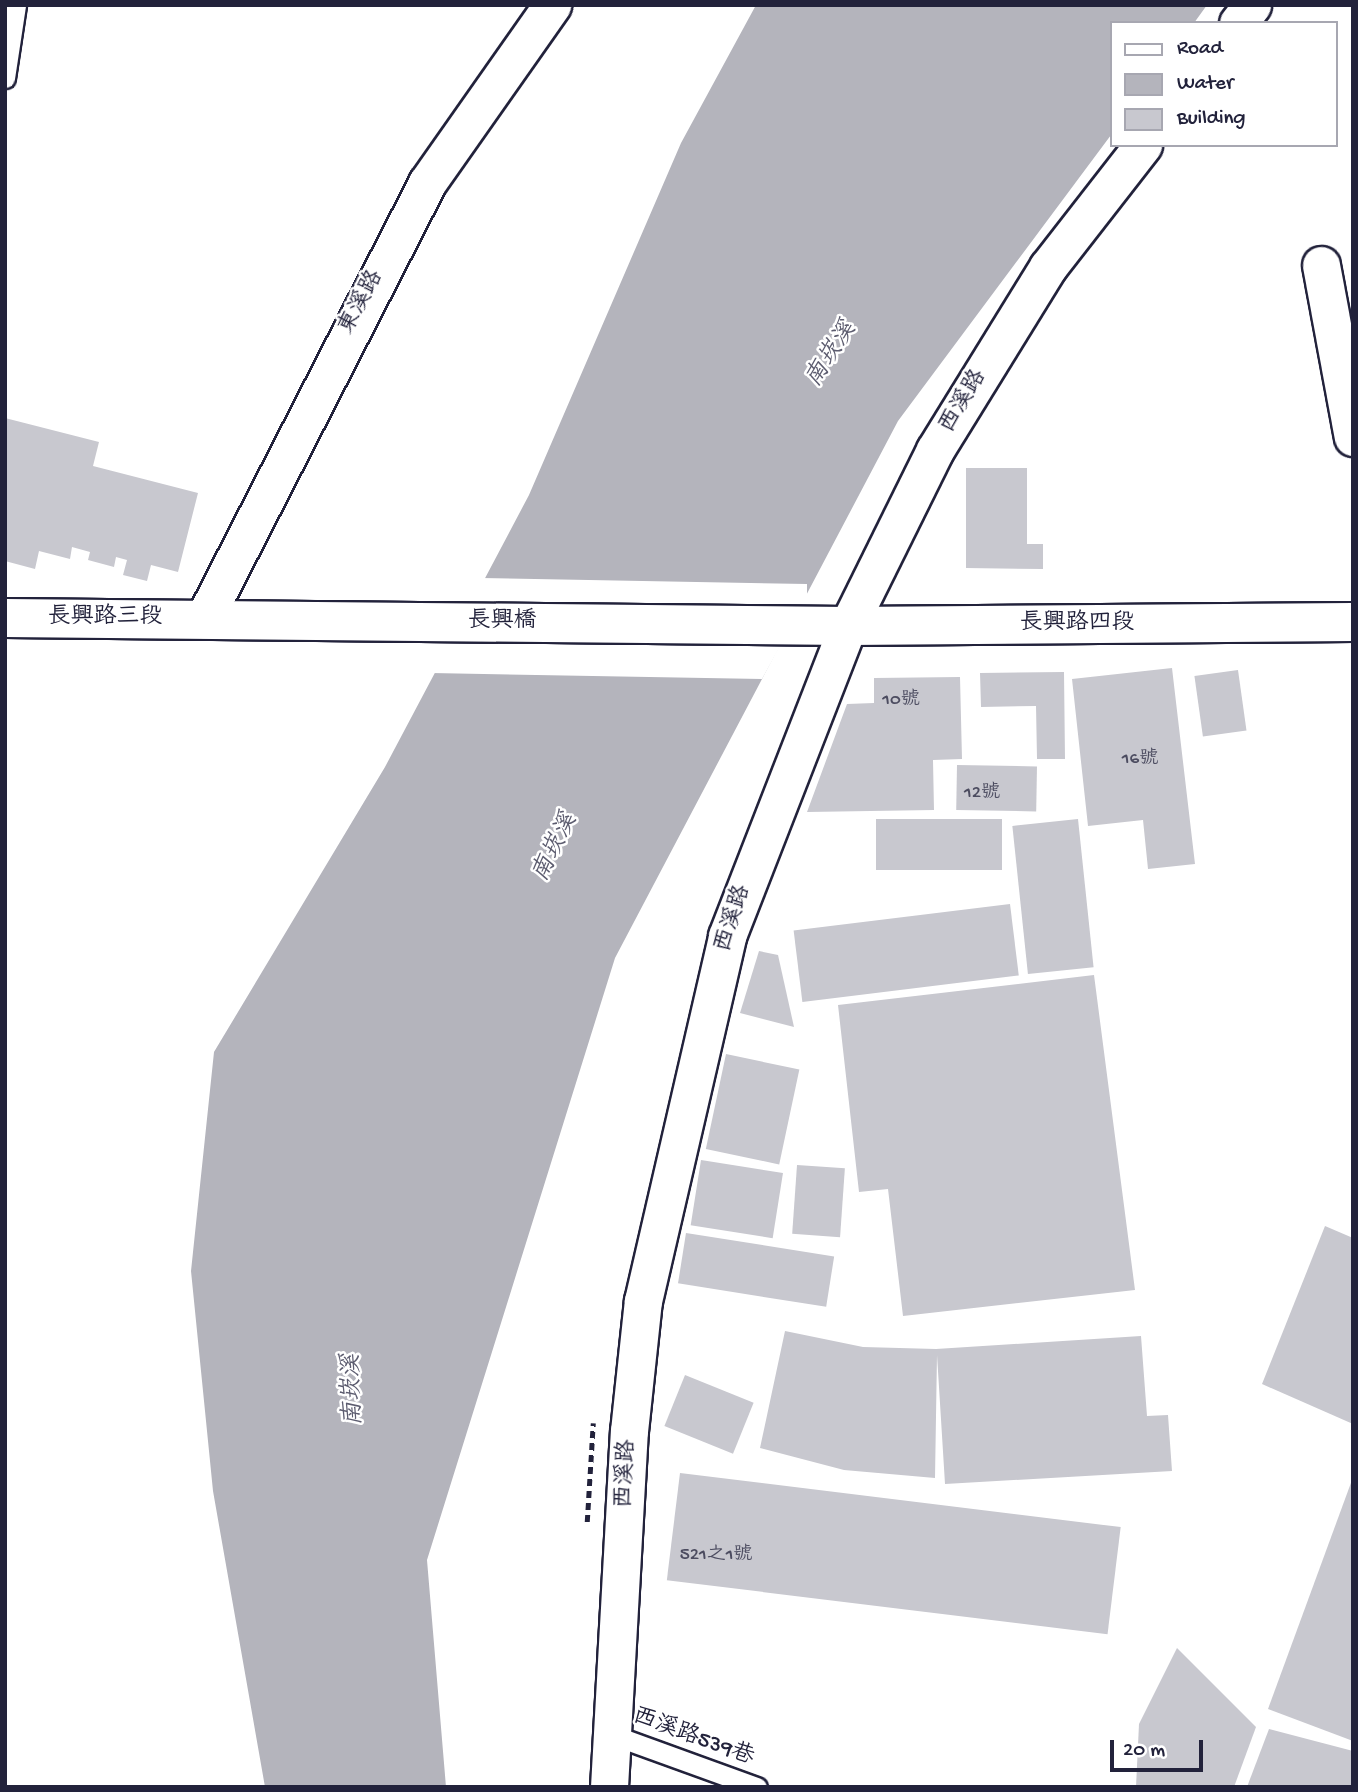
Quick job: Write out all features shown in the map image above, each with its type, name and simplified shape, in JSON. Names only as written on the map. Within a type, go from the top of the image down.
[{"type":"street","name":"東溪路","points":[[204,618],[426,183],[552,5]]},
{"type":"street","points":[[1240,21],[1252,5]]},
{"type":"street","name":"西溪路","points":[[609,1787],[629,1432],[643,1301],[727,936],[848,626],[970,389],[1048,267],[1141,147]]},
{"type":"street","points":[[1321,265],[1353,437]]},
{"type":"street","name":"長興路三段","points":[[5,618],[204,618]]},
{"type":"street","name":"長興橋","points":[[204,618],[801,625]]},
{"type":"street","name":"長興路四段","points":[[801,625],[1353,622]]},
{"type":"lane","points":[[5,78],[16,5]]},
{"type":"lane","name":"西溪路539巷","points":[[613,1735],[757,1787]]},
{"type":"water","name":"南崁溪","points":[[756,5],[1207,5],[1195,21],[1110,21],[1110,136],[898,421],[615,958],[427,1560],[446,1787],[265,1787],[213,1491],[191,1271],[214,1052],[385,767],[529,495],[681,143]]},
{"type":"pier","points":[[481,578],[807,584],[807,597],[762,679],[431,673]]},
{"type":"building","points":[[5,418],[99,442],[93,466],[198,493],[178,572],[151,565],[147,581],[123,575],[127,560],[116,557],[114,567],[88,560],[90,552],[72,547],[70,559],[39,551],[35,569],[5,561]]},
{"type":"building","points":[[966,468],[1027,468],[1027,544],[1043,544],[1043,569],[966,568]]},
{"type":"building","points":[[1172,668],[1195,864],[1148,869],[1143,820],[1088,826],[1072,679]]},
{"type":"building","points":[[1238,670],[1246,730],[1203,737],[1194,676]]},
{"type":"building","points":[[1064,672],[1065,759],[1037,759],[1036,706],[981,707],[980,673]]},
{"type":"building","points":[[960,677],[962,759],[933,760],[934,810],[807,812],[847,704],[874,703],[874,678]]},
{"type":"building","points":[[957,765],[1037,766],[1036,811],[956,810]]},
{"type":"building","points":[[876,819],[1002,819],[1002,870],[876,870]]},
{"type":"building","points":[[1078,819],[1094,967],[1028,974],[1012,826]]},
{"type":"building","points":[[1010,904],[1019,975],[802,1002],[794,931]]},
{"type":"building","points":[[759,951],[778,955],[794,1027],[740,1013]]},
{"type":"building","points":[[1094,975],[1135,1290],[903,1316],[888,1189],[859,1192],[838,1005]]},
{"type":"building","points":[[726,1054],[799,1070],[779,1164],[706,1149]]},
{"type":"building","points":[[701,1160],[783,1173],[773,1238],[691,1225]]},
{"type":"building","points":[[797,1165],[845,1168],[840,1237],[792,1234]]},
{"type":"building","points":[[1325,1226],[1353,1238],[1353,1424],[1262,1384]]},
{"type":"building","points":[[686,1233],[834,1256],[826,1307],[678,1283]]},
{"type":"building","points":[[785,1331],[863,1347],[936,1349],[1141,1336],[1147,1416],[1168,1415],[1172,1471],[945,1484],[937,1355],[935,1478],[844,1470],[760,1448]]},
{"type":"building","points":[[685,1375],[754,1403],[733,1454],[664,1426]]},
{"type":"building","points":[[680,1473],[1121,1527],[1108,1634],[667,1580]]},
{"type":"building","points":[[1353,1480],[1353,1741],[1268,1709]]},
{"type":"building","points":[[1177,1648],[1256,1727],[1234,1787],[1136,1787],[1139,1724]]},
{"type":"building","points":[[1269,1729],[1353,1751],[1353,1787],[1247,1787]]}]
